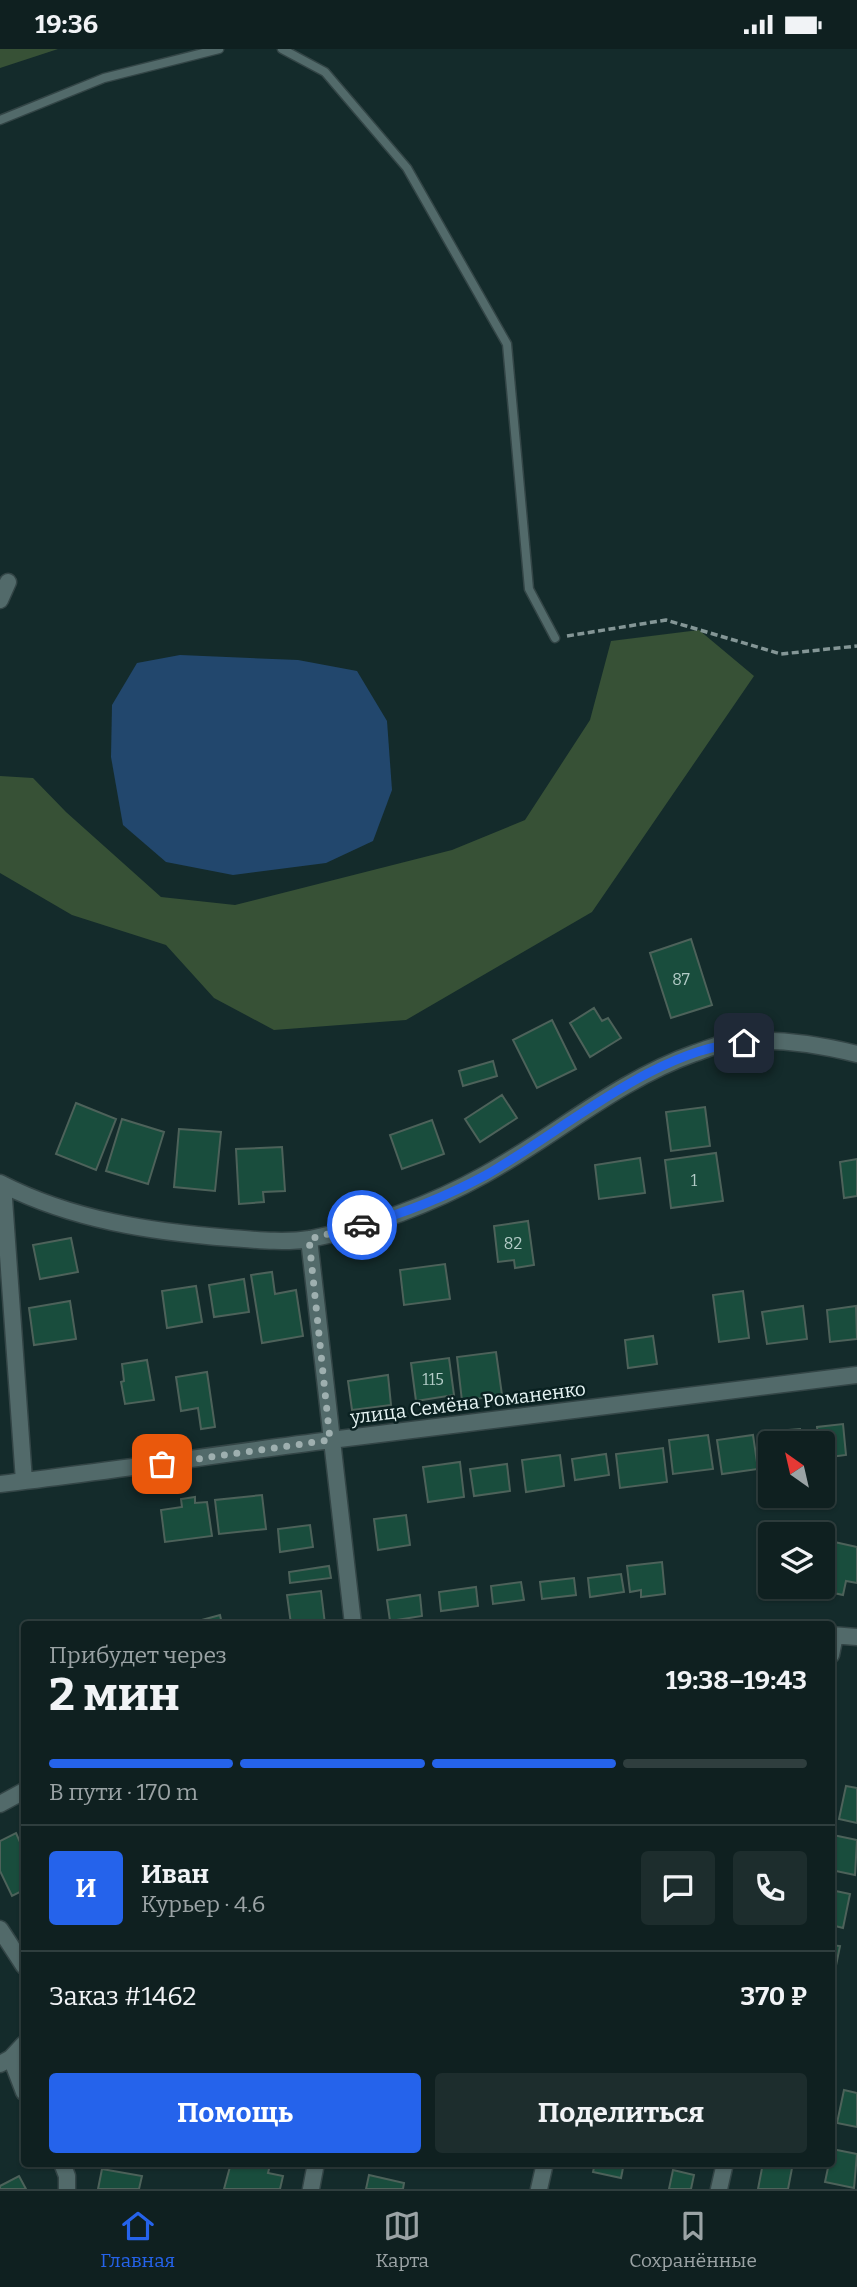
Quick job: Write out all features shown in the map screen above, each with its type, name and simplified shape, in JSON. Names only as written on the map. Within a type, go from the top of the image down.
[{"type":"street","points":[[0,600],[8,582]]},
{"type":"street","points":[[24,1481],[1,1184],[65,1210],[131,1227],[198,1236],[263,1240],[309,1239],[379,1220],[445,1195],[486,1174],[640,1077],[682,1058],[724,1044],[785,1041],[857,1054]]},
{"type":"street","points":[[309,1239],[353,1621]]},
{"type":"street","name":"улица Семёна Романенко","points":[[0,1484],[857,1375]]},
{"type":"street","points":[[835,1635],[857,1637]]},
{"type":"street","points":[[0,1804],[21,1793]]},
{"type":"street","points":[[0,1929],[21,1961]]},
{"type":"street","points":[[21,2047],[5,2061],[21,2087]]},
{"type":"street","points":[[64,2167],[67,2189]]},
{"type":"street","points":[[311,2189],[315,2167]]},
{"type":"street","points":[[539,2189],[544,2167]]},
{"type":"street","points":[[719,2189],[724,2167]]},
{"type":"lane","points":[[0,120],[104,78],[219,49]]},
{"type":"lane","points":[[282,49],[325,72],[407,168],[507,344],[529,589],[555,638]]},
{"type":"path","points":[[555,638],[666,619],[781,654],[857,646]]},
{"type":"green space","points":[[0,49],[58,49],[0,68]]},
{"type":"green space","points":[[699,630],[754,676],[592,912],[406,1020],[274,1030],[214,998],[166,945],[72,915],[0,873],[0,776],[33,778],[66,812],[161,897],[235,905],[452,850],[525,820],[590,720],[611,641]]},
{"type":"water","points":[[180,655],[298,660],[357,671],[387,721],[392,790],[373,841],[326,863],[233,875],[166,862],[123,825],[111,757],[112,705],[137,663]]},
{"type":"building","points":[[691,939],[712,1005],[671,1018],[650,953]]},
{"type":"building","points":[[594,1008],[602,1021],[608,1018],[621,1038],[590,1057],[570,1023]]},
{"type":"building","points":[[552,1020],[576,1069],[537,1088],[513,1040]]},
{"type":"building","points":[[493,1061],[497,1076],[463,1086],[459,1071]]},
{"type":"building","points":[[502,1095],[517,1118],[480,1142],[465,1119]]},
{"type":"building","points":[[76,1103],[116,1119],[96,1170],[56,1154]]},
{"type":"building","points":[[705,1107],[710,1146],[671,1151],[666,1112]]},
{"type":"building","points":[[122,1119],[164,1132],[148,1184],[106,1171]]},
{"type":"building","points":[[432,1120],[444,1154],[402,1169],[390,1135]]},
{"type":"building","points":[[179,1129],[221,1132],[215,1191],[174,1187]]},
{"type":"building","points":[[282,1147],[285,1191],[263,1192],[264,1202],[239,1204],[236,1149]]},
{"type":"building","points":[[716,1153],[723,1201],[671,1208],[665,1160]]},
{"type":"building","points":[[640,1158],[645,1193],[599,1199],[595,1165]]},
{"type":"building","points":[[857,1159],[857,1196],[844,1198],[840,1162]]},
{"type":"building","points":[[528,1221],[534,1265],[515,1268],[514,1260],[498,1262],[494,1226]]},
{"type":"building","points":[[71,1238],[78,1272],[40,1279],[33,1245]]},
{"type":"building","points":[[445,1264],[450,1299],[404,1305],[400,1270]]},
{"type":"building","points":[[272,1272],[275,1294],[296,1290],[303,1336],[262,1343],[251,1275]]},
{"type":"building","points":[[244,1279],[249,1312],[214,1317],[209,1285]]},
{"type":"building","points":[[196,1286],[202,1322],[167,1328],[162,1291]]},
{"type":"building","points":[[743,1291],[749,1338],[719,1342],[713,1295]]},
{"type":"building","points":[[70,1301],[76,1339],[34,1345],[29,1308]]},
{"type":"building","points":[[803,1306],[807,1339],[767,1344],[762,1312]]},
{"type":"building","points":[[856,1306],[857,1339],[830,1342],[827,1310]]},
{"type":"building","points":[[653,1336],[657,1364],[628,1368],[625,1340]]},
{"type":"building","points":[[496,1352],[502,1395],[462,1401],[457,1357]]},
{"type":"building","points":[[449,1358],[454,1395],[416,1401],[411,1363]]},
{"type":"building","points":[[147,1360],[154,1400],[125,1404],[121,1382],[124,1381],[122,1364]]},
{"type":"building","points":[[207,1372],[215,1427],[201,1429],[198,1408],[181,1411],[176,1377]]},
{"type":"building","points":[[388,1375],[391,1405],[352,1410],[348,1381]]},
{"type":"building","points":[[843,1424],[846,1455],[835,1456],[835,1431],[817,1431],[817,1427]]},
{"type":"building","points":[[708,1435],[713,1469],[673,1474],[669,1440]]},
{"type":"building","points":[[753,1435],[758,1469],[722,1474],[717,1440]]},
{"type":"building","points":[[663,1448],[667,1482],[620,1488],[616,1454]]},
{"type":"building","points":[[606,1454],[609,1475],[575,1480],[572,1459]]},
{"type":"building","points":[[560,1455],[564,1486],[526,1492],[522,1460]]},
{"type":"building","points":[[460,1462],[464,1497],[428,1502],[423,1467]]},
{"type":"building","points":[[507,1464],[510,1491],[474,1496],[470,1469]]},
{"type":"building","points":[[262,1495],[266,1529],[219,1534],[215,1500]]},
{"type":"building","points":[[195,1497],[195,1503],[207,1502],[212,1536],[165,1542],[161,1510],[182,1507],[181,1499]]},
{"type":"building","points":[[406,1515],[410,1545],[378,1550],[374,1519]]},
{"type":"building","points":[[310,1525],[313,1547],[280,1552],[278,1529]]},
{"type":"building","points":[[835,1542],[857,1547],[857,1583],[846,1581],[843,1595],[835,1593]]},
{"type":"building","points":[[662,1562],[665,1594],[641,1597],[641,1590],[630,1592],[627,1566]]},
{"type":"building","points":[[329,1566],[331,1578],[290,1583],[289,1572]]},
{"type":"building","points":[[621,1574],[624,1592],[590,1597],[588,1578]]},
{"type":"building","points":[[574,1578],[576,1595],[542,1599],[540,1582]]},
{"type":"building","points":[[521,1582],[524,1600],[493,1604],[491,1586]]},
{"type":"building","points":[[476,1587],[478,1606],[441,1611],[439,1592]]},
{"type":"building","points":[[321,1591],[325,1621],[291,1621],[287,1595]]},
{"type":"building","points":[[420,1595],[422,1616],[390,1621],[387,1600]]},
{"type":"building","points":[[220,1615],[221,1621],[198,1621]]},
{"type":"building","points":[[846,1786],[857,1788],[857,1823],[839,1819]]},
{"type":"building","points":[[16,1833],[21,1844],[21,1892],[12,1896],[0,1871],[0,1841]]},
{"type":"building","points":[[835,1835],[857,1840],[855,1875],[835,1871]]},
{"type":"building","points":[[835,1891],[850,1894],[843,1928],[835,1926]]},
{"type":"building","points":[[835,1945],[840,1946],[835,1970]]},
{"type":"building","points":[[844,2090],[857,2093],[857,2127],[837,2123]]},
{"type":"building","points":[[835,2150],[857,2154],[854,2188],[825,2182],[828,2167],[835,2167]]},
{"type":"building","points":[[230,2167],[270,2167],[268,2173],[283,2176],[280,2189],[224,2189]]},
{"type":"building","points":[[594,2167],[623,2167],[621,2178],[593,2172]]},
{"type":"building","points":[[762,2167],[792,2167],[788,2189],[758,2189]]},
{"type":"building","points":[[102,2169],[142,2176],[139,2189],[98,2189]]},
{"type":"building","points":[[673,2170],[694,2175],[691,2189],[669,2189]]},
{"type":"building","points":[[369,2175],[404,2183],[403,2189],[366,2189]]},
{"type":"building","points":[[19,2176],[26,2189],[0,2189],[0,2186]]},
{"type":"way so far","points":[[162,1464],[330,1440],[309,1239],[362,1225]]},
{"type":"route","points":[[362,1225],[445,1195],[486,1174],[640,1077],[682,1058],[724,1044],[744,1043]]}]
